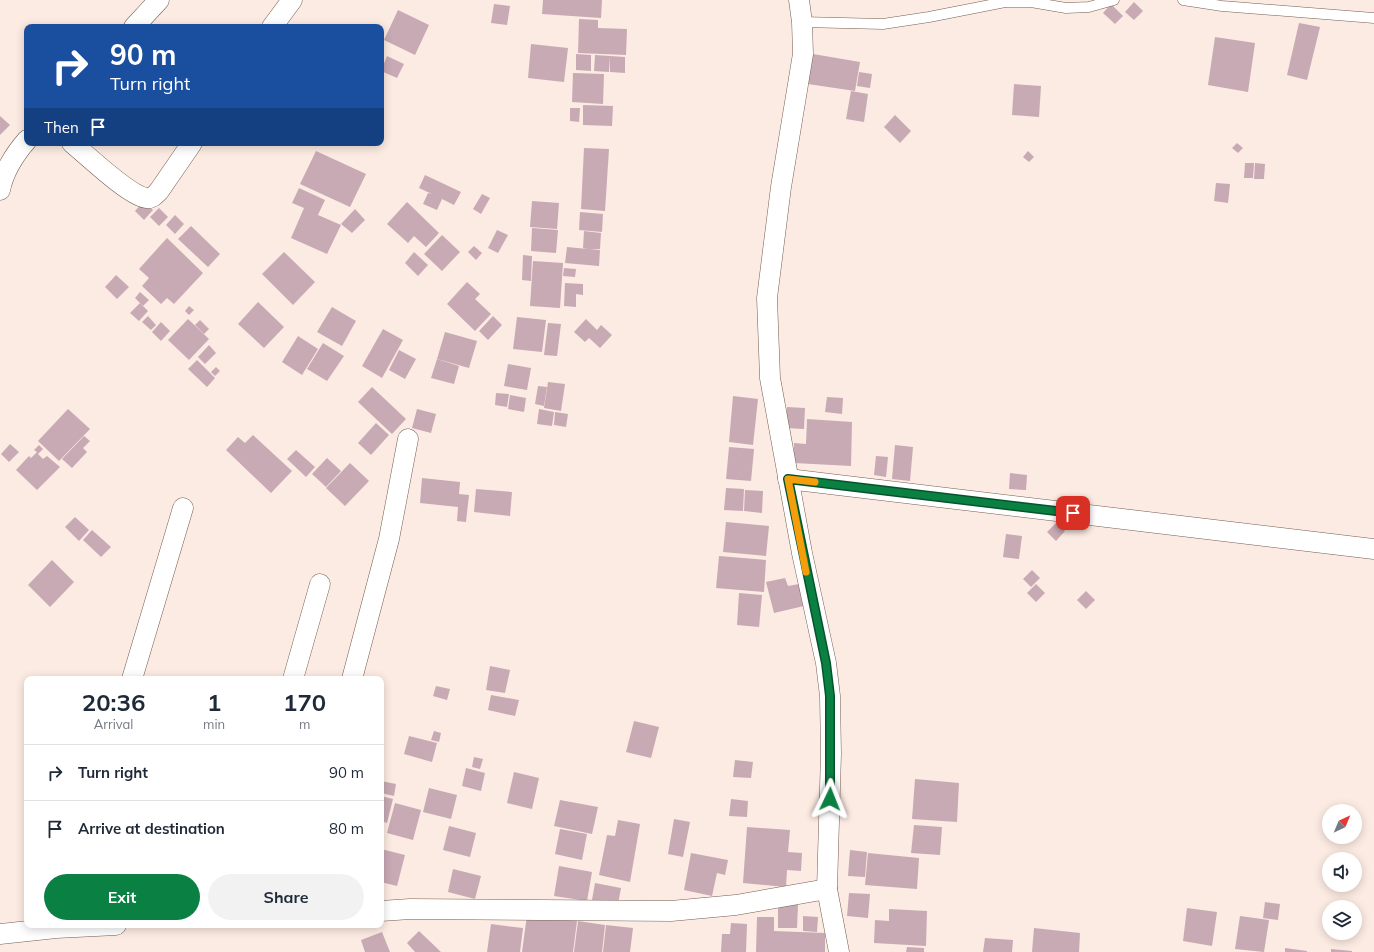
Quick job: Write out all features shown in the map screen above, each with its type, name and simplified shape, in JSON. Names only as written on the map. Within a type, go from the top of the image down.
[{"type":"street","points":[[137,24],[159,0]]},
{"type":"street","points":[[274,24],[292,0]]},
{"type":"street","points":[[799,0],[802,22],[803,54],[781,187],[767,298],[770,378],[788,479],[826,663],[830,696],[831,754],[827,889],[839,952]]},
{"type":"street","points":[[0,190],[6,168],[24,143]]},
{"type":"street","points":[[76,146],[123,185],[136,194],[146,198],[153,197],[159,191],[190,146]]},
{"type":"street","points":[[353,676],[389,539],[408,439]]},
{"type":"street","points":[[788,479],[1374,549]]},
{"type":"street","points":[[133,676],[183,508]]},
{"type":"street","points":[[294,676],[320,584]]},
{"type":"street","points":[[384,911],[410,909],[671,911],[736,905],[827,889]]},
{"type":"street","points":[[0,934],[43,928]]},
{"type":"lane","points":[[802,22],[883,24],[929,17],[1005,2],[1031,2],[1066,8],[1089,7],[1114,0]]},
{"type":"lane","points":[[1183,0],[1222,6],[1374,18]]},
{"type":"building","points":[[543,0],[602,0],[601,18],[542,14]]},
{"type":"building","points":[[1134,2],[1143,11],[1134,20],[1125,12]]},
{"type":"building","points":[[494,4],[510,6],[507,25],[491,23]]},
{"type":"building","points":[[1111,4],[1123,16],[1115,24],[1103,13]]},
{"type":"building","points":[[398,10],[429,25],[415,55],[384,40]]},
{"type":"building","points":[[579,19],[598,20],[598,28],[627,29],[626,55],[578,53]]},
{"type":"building","points":[[1299,23],[1320,27],[1307,80],[1287,75]]},
{"type":"building","points":[[1215,37],[1255,43],[1248,92],[1208,85]]},
{"type":"building","points":[[531,44],[568,48],[564,82],[528,78]]},
{"type":"building","points":[[576,54],[591,55],[591,71],[576,70]]},
{"type":"building","points":[[813,54],[860,62],[855,91],[808,84]]},
{"type":"building","points":[[595,55],[610,56],[609,72],[594,71]]},
{"type":"building","points":[[387,56],[404,64],[397,78],[384,72],[384,64]]},
{"type":"building","points":[[610,56],[625,57],[625,73],[610,72]]},
{"type":"building","points":[[859,72],[872,74],[870,88],[857,86]]},
{"type":"building","points":[[573,73],[604,74],[603,104],[572,102]]},
{"type":"building","points":[[1014,84],[1041,86],[1039,117],[1012,115]]},
{"type":"building","points":[[851,91],[868,94],[864,122],[846,119]]},
{"type":"building","points":[[583,105],[613,106],[612,126],[583,125]]},
{"type":"building","points":[[570,108],[580,108],[579,122],[570,121]]},
{"type":"building","points":[[895,115],[911,131],[900,143],[884,127]]},
{"type":"building","points":[[0,116],[10,125],[0,135]]},
{"type":"building","points":[[1237,143],[1243,148],[1238,153],[1232,148]]},
{"type":"building","points":[[584,148],[609,149],[605,211],[581,209]]},
{"type":"building","points":[[316,151],[366,174],[350,207],[300,184]]},
{"type":"building","points":[[1028,151],[1034,157],[1029,162],[1023,157]]},
{"type":"building","points":[[1245,163],[1254,163],[1253,178],[1244,178]]},
{"type":"building","points":[[1255,163],[1265,164],[1264,179],[1254,179]]},
{"type":"building","points":[[425,175],[461,192],[454,205],[442,199],[437,210],[423,204],[428,193],[432,194],[419,188]]},
{"type":"building","points":[[1216,183],[1230,184],[1228,203],[1214,201]]},
{"type":"building","points":[[299,188],[325,200],[318,215],[341,225],[327,254],[291,238],[304,208],[292,203]]},
{"type":"building","points":[[482,194],[490,198],[481,214],[473,209]]},
{"type":"building","points":[[144,201],[153,210],[144,220],[135,211]]},
{"type":"building","points":[[532,201],[559,203],[557,229],[530,227]]},
{"type":"building","points":[[407,202],[439,233],[426,247],[414,236],[408,243],[387,224]]},
{"type":"building","points":[[159,208],[168,217],[159,226],[150,217]]},
{"type":"building","points":[[355,209],[365,220],[352,233],[341,224]]},
{"type":"building","points":[[580,212],[603,214],[602,232],[579,230]]},
{"type":"building","points":[[175,215],[184,224],[175,234],[166,225]]},
{"type":"building","points":[[191,226],[220,254],[208,267],[178,239]]},
{"type":"building","points":[[532,228],[558,230],[556,253],[531,251]]},
{"type":"building","points":[[497,230],[508,235],[498,253],[488,248]]},
{"type":"building","points":[[584,231],[601,233],[600,249],[590,249],[600,250],[599,266],[565,263],[567,247],[588,249],[583,248]]},
{"type":"building","points":[[442,235],[460,252],[442,271],[424,254]]},
{"type":"building","points":[[167,238],[203,273],[174,304],[167,298],[161,304],[142,286],[149,278],[139,269]]},
{"type":"building","points":[[474,246],[482,253],[476,260],[468,252]]},
{"type":"building","points":[[284,252],[315,282],[293,305],[262,274]]},
{"type":"building","points":[[414,252],[428,265],[418,276],[405,263]]},
{"type":"building","points":[[523,255],[532,256],[531,281],[522,280]]},
{"type":"building","points":[[533,261],[563,263],[560,308],[530,306]]},
{"type":"building","points":[[564,268],[576,269],[575,277],[563,276]]},
{"type":"building","points":[[116,275],[129,287],[117,299],[105,287]]},
{"type":"building","points":[[467,282],[480,294],[475,299],[491,314],[475,331],[447,304]]},
{"type":"building","points":[[565,283],[583,284],[583,295],[576,294],[576,307],[564,306]]},
{"type":"building","points":[[140,292],[149,300],[143,306],[135,298]]},
{"type":"building","points":[[258,302],[284,327],[264,348],[238,324]]},
{"type":"building","points":[[140,303],[148,311],[139,321],[130,313]]},
{"type":"building","points":[[189,306],[194,310],[189,315],[185,311]]},
{"type":"building","points":[[332,307],[356,321],[342,346],[317,332]]},
{"type":"building","points":[[148,316],[156,325],[151,330],[142,322]]},
{"type":"building","points":[[493,316],[502,325],[488,340],[479,331]]},
{"type":"building","points":[[517,317],[546,320],[542,352],[513,349]]},
{"type":"building","points":[[188,319],[209,339],[189,360],[168,340]]},
{"type":"building","points":[[586,319],[597,330],[601,325],[612,335],[600,348],[589,338],[585,342],[574,332]]},
{"type":"building","points":[[200,320],[209,329],[204,334],[195,325]]},
{"type":"building","points":[[161,322],[170,331],[161,341],[152,332]]},
{"type":"building","points":[[548,323],[561,324],[557,356],[544,355]]},
{"type":"building","points":[[383,329],[403,340],[382,378],[362,366]]},
{"type":"building","points":[[445,332],[477,341],[469,368],[437,359]]},
{"type":"building","points":[[298,336],[318,349],[302,375],[282,362]]},
{"type":"building","points":[[323,343],[344,356],[327,381],[307,369]]},
{"type":"building","points":[[209,345],[216,353],[205,364],[198,357]]},
{"type":"building","points":[[399,350],[416,359],[405,379],[389,370]]},
{"type":"building","points":[[437,359],[459,366],[454,384],[431,378]]},
{"type":"building","points":[[197,360],[215,378],[207,387],[188,369]]},
{"type":"building","points":[[508,364],[531,368],[527,390],[504,386]]},
{"type":"building","points":[[216,367],[220,371],[215,376],[211,372]]},
{"type":"building","points":[[548,382],[565,384],[561,411],[544,408]]},
{"type":"building","points":[[538,386],[547,387],[544,406],[535,404]]},
{"type":"building","points":[[372,387],[406,419],[392,434],[358,402]]},
{"type":"building","points":[[496,393],[509,394],[507,407],[495,405]]},
{"type":"building","points":[[510,395],[526,398],[524,412],[508,409]]},
{"type":"building","points":[[733,396],[758,399],[753,445],[729,442]]},
{"type":"building","points":[[827,397],[843,398],[842,414],[825,412]]},
{"type":"building","points":[[787,407],[805,408],[804,429],[786,428]]},
{"type":"building","points":[[68,409],[90,429],[59,461],[38,441]]},
{"type":"building","points":[[417,409],[436,414],[431,433],[412,428]]},
{"type":"building","points":[[539,409],[554,412],[552,426],[537,424]]},
{"type":"building","points":[[555,412],[568,414],[566,427],[554,425]]},
{"type":"building","points":[[807,419],[852,422],[851,466],[794,463],[794,443],[806,444]]},
{"type":"building","points":[[376,423],[389,435],[371,455],[358,443]]},
{"type":"building","points":[[253,435],[292,471],[271,493],[226,450],[238,437],[245,443]]},
{"type":"building","points":[[84,436],[90,441],[83,448],[87,452],[72,468],[62,459]]},
{"type":"building","points":[[10,444],[19,452],[9,462],[1,454]]},
{"type":"building","points":[[39,445],[43,449],[38,454],[43,459],[47,456],[60,467],[37,490],[16,470],[29,456],[31,458],[37,452],[34,450]]},
{"type":"building","points":[[895,445],[913,447],[910,481],[892,479]]},
{"type":"building","points":[[729,447],[754,449],[751,481],[726,479]]},
{"type":"building","points":[[296,450],[315,467],[306,477],[287,459]]},
{"type":"building","points":[[876,456],[888,457],[886,477],[874,475]]},
{"type":"building","points":[[327,458],[341,471],[326,487],[312,474]]},
{"type":"building","points":[[350,463],[369,481],[345,506],[326,488]]},
{"type":"building","points":[[1010,473],[1027,475],[1026,490],[1009,489]]},
{"type":"building","points":[[422,478],[460,482],[459,494],[469,495],[466,522],[457,521],[458,507],[420,503]]},
{"type":"building","points":[[726,488],[744,489],[743,511],[724,510]]},
{"type":"building","points":[[476,489],[512,492],[510,516],[474,512]]},
{"type":"building","points":[[745,490],[763,491],[762,513],[744,511]]},
{"type":"building","points":[[75,517],[89,530],[79,541],[65,527]]},
{"type":"building","points":[[726,522],[769,526],[766,556],[723,552]]},
{"type":"building","points":[[1056,523],[1065,531],[1056,541],[1047,532]]},
{"type":"building","points":[[92,530],[111,547],[101,557],[83,540]]},
{"type":"building","points":[[1006,534],[1022,536],[1019,559],[1003,557]]},
{"type":"building","points":[[719,556],[766,560],[764,592],[716,588]]},
{"type":"building","points":[[52,560],[74,582],[50,607],[28,585]]},
{"type":"building","points":[[1032,570],[1040,578],[1031,587],[1023,579]]},
{"type":"building","points":[[785,578],[788,586],[799,584],[804,606],[774,613],[766,582]]},
{"type":"building","points":[[1036,584],[1045,593],[1036,602],[1027,593]]},
{"type":"building","points":[[1086,591],[1095,600],[1086,609],[1077,600]]},
{"type":"building","points":[[739,593],[762,595],[759,627],[737,625]]},
{"type":"building","points":[[490,666],[510,670],[505,693],[486,690]]},
{"type":"building","points":[[436,686],[450,689],[447,700],[433,696]]},
{"type":"building","points":[[491,695],[519,700],[515,716],[488,710]]},
{"type":"building","points":[[634,721],[659,727],[651,758],[626,752]]},
{"type":"building","points":[[434,731],[441,733],[439,742],[431,740]]},
{"type":"building","points":[[409,736],[437,743],[432,762],[404,754]]},
{"type":"building","points":[[474,757],[483,759],[480,769],[472,767]]},
{"type":"building","points":[[735,760],[753,762],[751,778],[733,777]]},
{"type":"building","points":[[466,768],[485,773],[481,791],[462,786]]},
{"type":"building","points":[[514,772],[539,778],[532,809],[507,803]]},
{"type":"building","points":[[915,779],[959,783],[957,822],[912,819]]},
{"type":"building","points":[[384,782],[396,784],[394,796],[384,794]]},
{"type":"building","points":[[429,788],[457,795],[451,819],[423,812]]},
{"type":"building","points":[[384,797],[393,799],[387,823],[384,822]]},
{"type":"building","points":[[731,799],[748,801],[747,817],[729,816]]},
{"type":"building","points":[[560,800],[598,807],[592,834],[554,826]]},
{"type":"building","points":[[395,803],[421,810],[413,840],[387,833]]},
{"type":"building","points":[[674,819],[690,822],[683,857],[668,854]]},
{"type":"building","points":[[618,820],[640,824],[630,882],[599,875],[607,835],[615,836]]},
{"type":"building","points":[[914,825],[942,827],[940,855],[911,853]]},
{"type":"building","points":[[449,826],[476,833],[470,857],[443,850]]},
{"type":"building","points":[[747,827],[790,830],[788,852],[802,853],[801,871],[787,870],[786,887],[743,883]]},
{"type":"building","points":[[560,829],[587,834],[582,860],[555,854]]},
{"type":"building","points":[[384,850],[405,855],[397,886],[384,883]]},
{"type":"building","points":[[850,850],[867,852],[865,877],[848,876]]},
{"type":"building","points":[[691,853],[728,860],[725,875],[717,873],[712,896],[684,890]]},
{"type":"building","points":[[868,853],[919,858],[917,889],[865,885]]},
{"type":"building","points":[[559,866],[592,872],[587,901],[554,896]]},
{"type":"building","points":[[453,869],[481,876],[475,899],[448,892]]},
{"type":"building","points":[[595,883],[621,888],[618,904],[592,900]]},
{"type":"building","points":[[849,893],[870,894],[868,918],[847,916]]},
{"type":"building","points":[[1265,902],[1280,904],[1278,920],[1263,918]]},
{"type":"building","points":[[778,904],[798,905],[797,928],[778,928]]},
{"type":"building","points":[[1187,908],[1217,912],[1212,946],[1183,941]]},
{"type":"building","points":[[889,909],[927,911],[926,946],[874,943],[875,920],[889,921]]},
{"type":"building","points":[[527,915],[577,921],[573,952],[522,952]]},
{"type":"building","points":[[803,916],[818,917],[817,932],[803,931]]},
{"type":"building","points":[[1240,916],[1269,920],[1264,952],[1235,949]]},
{"type":"building","points":[[757,917],[774,917],[774,931],[825,933],[825,952],[756,952]]},
{"type":"building","points":[[578,921],[605,925],[602,952],[574,952]]},
{"type":"building","points":[[731,923],[747,924],[746,952],[721,952],[722,934],[730,934]]},
{"type":"building","points":[[491,924],[523,928],[520,952],[487,952]]},
{"type":"building","points":[[606,925],[633,928],[630,952],[603,952]]},
{"type":"building","points":[[1034,928],[1080,933],[1079,952],[1032,952]]},
{"type":"building","points":[[419,931],[441,952],[415,952],[407,943]]},
{"type":"building","points":[[382,932],[390,952],[365,952],[361,940]]},
{"type":"building","points":[[985,938],[1013,940],[1012,952],[983,952]]},
{"type":"building","points":[[907,947],[924,948],[924,952],[906,952]]},
{"type":"building","points":[[1285,948],[1307,951],[1307,952],[1285,952]]},
{"type":"building","points":[[1331,949],[1352,951],[1352,952],[1331,952]]},
{"type":"slow traffic","points":[[806,572],[788,479],[815,482]]},
{"type":"route","points":[[830,799],[830,696],[826,663],[802,553],[788,479],[1073,513]]}]
